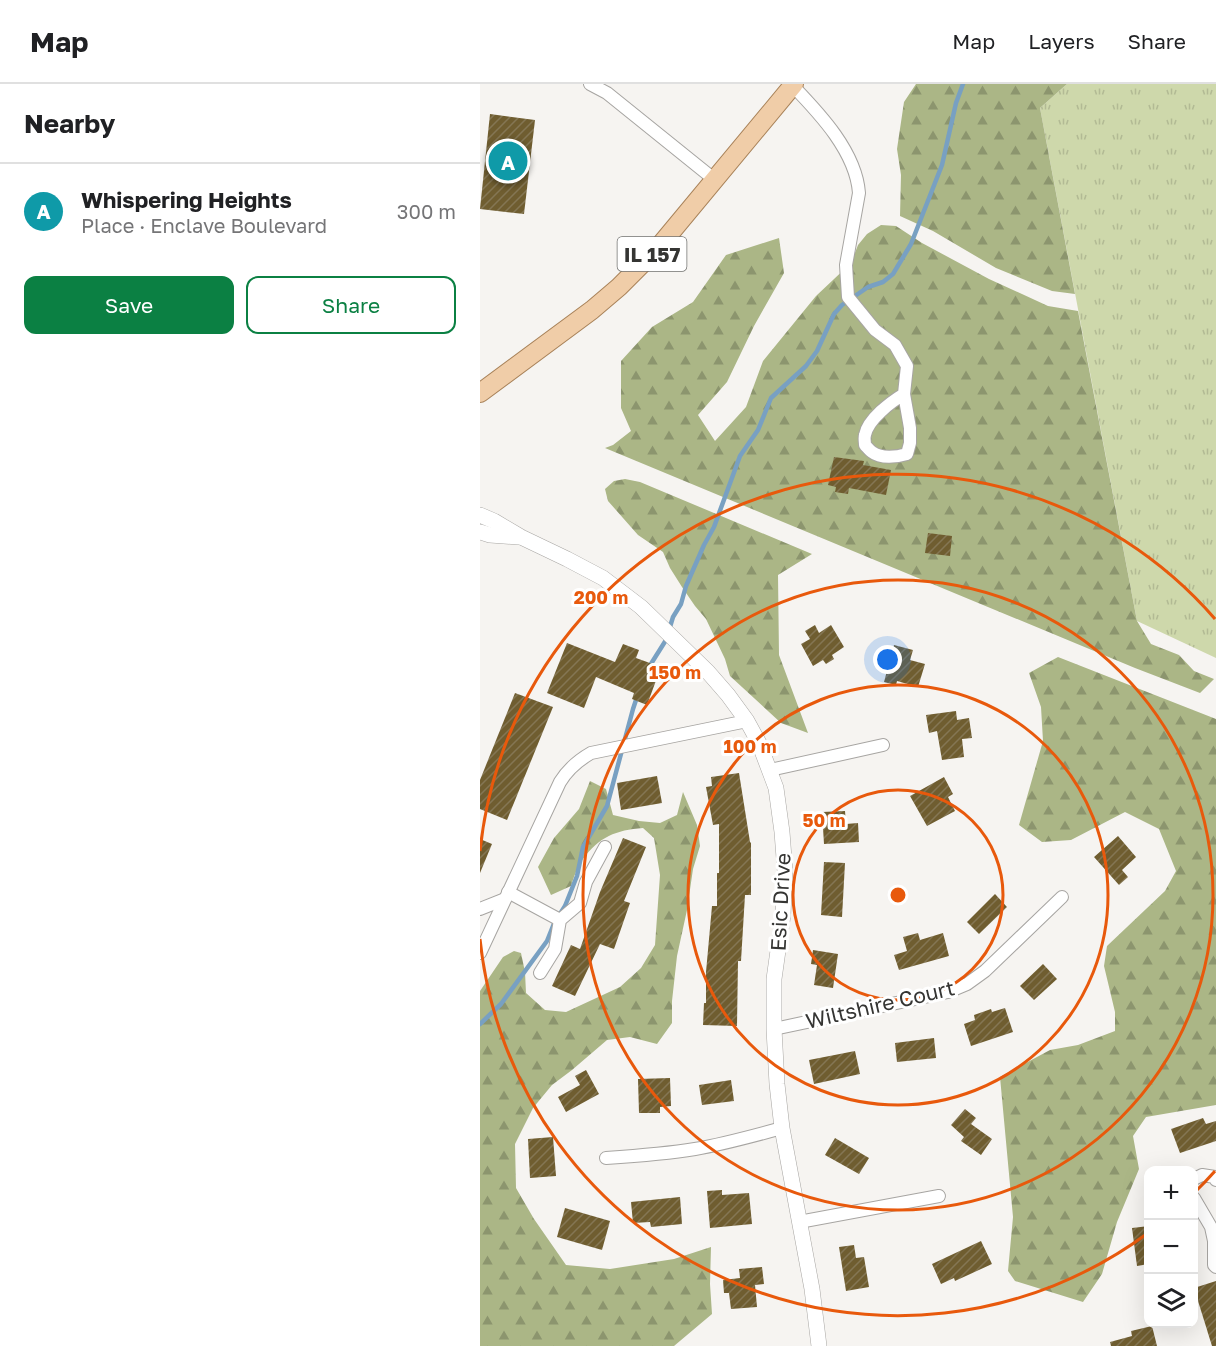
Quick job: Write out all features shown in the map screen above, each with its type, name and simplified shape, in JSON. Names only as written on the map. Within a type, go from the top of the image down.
[{"type":"main road","name":"IL 157","points":[[480,393],[584,316],[657,249],[794,85]]},
{"type":"street","points":[[590,84],[607,93],[715,180]]},
{"type":"street","points":[[794,85],[839,140],[858,183],[859,193],[846,264],[848,297],[875,330],[895,345],[907,366],[904,394],[910,428],[907,453],[899,456],[881,456],[872,452],[865,445],[865,434],[871,422],[904,394]]},
{"type":"street","name":"Esic Drive","points":[[480,515],[603,578],[641,607],[708,672],[728,695],[747,721],[759,743],[776,788],[783,832],[785,871],[783,915],[774,979],[777,1084],[782,1128],[812,1289],[819,1346]]},
{"type":"street","name":"Esic Drive","points":[[480,532],[521,537]]},
{"type":"street","points":[[480,953],[560,782],[578,760],[591,753],[747,721]]},
{"type":"street","points":[[770,770],[883,745]]},
{"type":"street","points":[[540,973],[555,949],[560,920],[580,903],[586,882],[605,847]]},
{"type":"street","points":[[480,909],[507,896]]},
{"type":"street","points":[[507,896],[560,920]]},
{"type":"street","name":"Wiltshire Court","points":[[774,1029],[948,992],[967,984],[986,971],[1062,897]]},
{"type":"street","points":[[606,1158],[696,1149],[782,1128]]},
{"type":"street","points":[[1198,1177],[1202,1175],[1215,1177],[1216,1180]]},
{"type":"street","points":[[799,1222],[939,1196]]},
{"type":"street","points":[[1198,1205],[1211,1227],[1216,1267]]},
{"type":"green space","points":[[916,84],[1067,84],[1040,108],[1075,294],[1052,291],[996,268],[933,231],[900,216],[901,175],[897,149],[904,102]]},
{"type":"green space","points":[[1067,84],[1216,84],[1216,658],[1137,621],[1040,108]]},
{"type":"green space","points":[[881,225],[896,226],[922,243],[989,279],[1048,306],[1078,311],[1137,621],[1151,644],[1179,655],[1194,671],[1214,679],[1200,693],[605,448],[613,445],[631,431],[621,408],[621,361],[652,327],[693,302],[726,255],[779,238],[784,273],[754,326],[727,382],[698,415],[715,441],[746,407],[763,361],[816,296],[851,263],[858,245],[867,234]]},
{"type":"green space","points":[[625,479],[640,482],[812,554],[778,575],[779,655],[808,733],[781,723],[730,676],[725,659],[706,619],[682,587],[663,552],[638,535],[608,501],[605,489],[614,481]]},
{"type":"green space","points":[[1058,657],[1216,719],[1216,1105],[1146,1117],[1133,1136],[1139,1169],[1117,1222],[1102,1274],[1083,1302],[1015,1281],[1008,1271],[1013,1217],[1000,1077],[1050,1050],[1078,1045],[1115,1031],[1115,1012],[1104,966],[1107,946],[1165,891],[1176,871],[1159,829],[1125,812],[1071,840],[1042,842],[1019,825],[1043,741],[1041,707],[1029,673]]},
{"type":"green space","points":[[590,781],[606,789],[613,815],[639,821],[660,823],[677,815],[683,792],[697,825],[700,846],[693,869],[677,956],[672,1023],[657,1044],[630,1037],[607,1040],[552,1085],[533,1108],[515,1144],[516,1188],[566,1265],[610,1269],[674,1259],[711,1247],[712,1314],[674,1346],[480,1346],[480,991],[503,957],[514,951],[521,953],[526,993],[545,1010],[566,1012],[620,987],[641,968],[655,945],[660,875],[654,838],[643,828],[616,833],[595,845],[581,862],[571,886],[551,895],[538,867],[554,838],[579,809]]},
{"type":"building","points":[[490,114],[535,120],[524,214],[480,209]]},
{"type":"building","points":[[834,457],[864,461],[863,465],[891,470],[886,495],[849,488],[848,494],[835,492],[836,487],[828,485]]},
{"type":"building","points":[[928,533],[952,536],[950,556],[925,553]]},
{"type":"building","points":[[815,625],[819,633],[831,625],[844,647],[832,655],[834,659],[826,664],[823,660],[813,666],[801,644],[810,639],[805,631]]},
{"type":"building","points":[[567,643],[615,662],[623,644],[639,650],[636,658],[661,667],[647,705],[632,699],[634,693],[596,677],[584,708],[547,693]]},
{"type":"building","points":[[894,645],[913,650],[910,660],[925,664],[918,687],[897,681],[896,685],[884,682]]},
{"type":"building","points":[[515,693],[553,707],[507,820],[480,809],[480,780]]},
{"type":"building","points":[[956,711],[957,720],[969,718],[972,738],[962,739],[964,757],[942,760],[937,731],[929,733],[926,715]]},
{"type":"building","points":[[739,773],[751,843],[751,895],[745,895],[741,961],[738,961],[737,1026],[703,1025],[712,906],[717,906],[717,873],[719,873],[719,824],[713,825],[706,787],[712,786],[711,777]]},
{"type":"building","points":[[657,776],[662,803],[621,810],[617,783]]},
{"type":"building","points":[[944,777],[953,794],[948,797],[955,811],[927,826],[910,796]]},
{"type":"building","points":[[845,811],[846,824],[858,823],[859,842],[824,844],[822,812]]},
{"type":"building","points":[[1118,836],[1136,857],[1122,870],[1128,877],[1119,885],[1094,857]]},
{"type":"building","points":[[623,838],[646,847],[624,901],[630,903],[614,949],[600,944],[575,996],[552,986],[571,945],[580,949],[600,892]]},
{"type":"building","points":[[480,839],[492,844],[480,873]]},
{"type":"building","points":[[824,862],[845,863],[842,917],[821,915]]},
{"type":"building","points":[[995,894],[1007,907],[979,934],[967,922]]},
{"type":"building","points":[[918,933],[920,940],[943,933],[949,956],[899,970],[894,955],[907,951],[903,937]]},
{"type":"building","points":[[813,950],[838,954],[833,988],[814,985],[817,965],[811,964]]},
{"type":"building","points":[[1043,964],[1057,979],[1034,1000],[1020,986]]},
{"type":"building","points":[[1005,1008],[1013,1032],[971,1046],[964,1024],[975,1020],[974,1015],[991,1009],[992,1012]]},
{"type":"building","points":[[934,1038],[936,1058],[897,1062],[895,1043]]},
{"type":"building","points":[[855,1051],[860,1074],[814,1084],[809,1060]]},
{"type":"building","points":[[586,1070],[599,1094],[566,1112],[558,1097],[580,1085],[575,1076]]},
{"type":"building","points":[[670,1078],[671,1106],[660,1107],[660,1113],[639,1113],[638,1079]]},
{"type":"building","points":[[731,1080],[734,1101],[702,1105],[699,1085]]},
{"type":"building","points":[[965,1109],[976,1118],[971,1124],[992,1139],[981,1155],[961,1141],[964,1137],[951,1125]]},
{"type":"building","points":[[1203,1118],[1206,1124],[1216,1121],[1216,1141],[1180,1153],[1171,1129]]},
{"type":"building","points":[[553,1137],[556,1176],[530,1178],[528,1139]]},
{"type":"building","points":[[835,1138],[869,1158],[859,1174],[825,1155]]},
{"type":"building","points":[[722,1190],[722,1195],[749,1193],[752,1224],[710,1228],[707,1191]]},
{"type":"building","points":[[680,1197],[682,1224],[651,1227],[650,1222],[633,1223],[631,1202]]},
{"type":"building","points":[[565,1208],[610,1221],[602,1250],[557,1237]]},
{"type":"building","points":[[1144,1227],[1144,1265],[1137,1266],[1132,1228]]},
{"type":"building","points":[[981,1241],[992,1264],[955,1281],[954,1278],[941,1284],[932,1264]]},
{"type":"building","points":[[854,1245],[856,1258],[864,1257],[869,1287],[846,1291],[839,1247]]},
{"type":"building","points":[[762,1267],[764,1284],[755,1285],[757,1307],[731,1309],[729,1293],[724,1293],[723,1280],[740,1278],[739,1269]]},
{"type":"building","points":[[1216,1281],[1216,1346],[1212,1346],[1198,1301],[1198,1287]]},
{"type":"building","points":[[1152,1328],[1157,1346],[1111,1346],[1110,1342],[1132,1336],[1131,1331]]},
{"type":"waterway","points":[[649,667],[666,640],[686,586],[714,527],[740,456],[758,430],[771,398],[806,366],[817,351],[834,314],[842,305],[868,287],[883,282],[893,274],[911,244],[942,165],[956,103],[963,84]]},
{"type":"waterway","points":[[560,914],[577,876],[583,847],[607,806],[637,697]]},
{"type":"waterway","points":[[480,1024],[501,1004],[547,941],[555,921]]},
{"type":"place","name":"Whispering Heights","points":[[508,161]]}]
